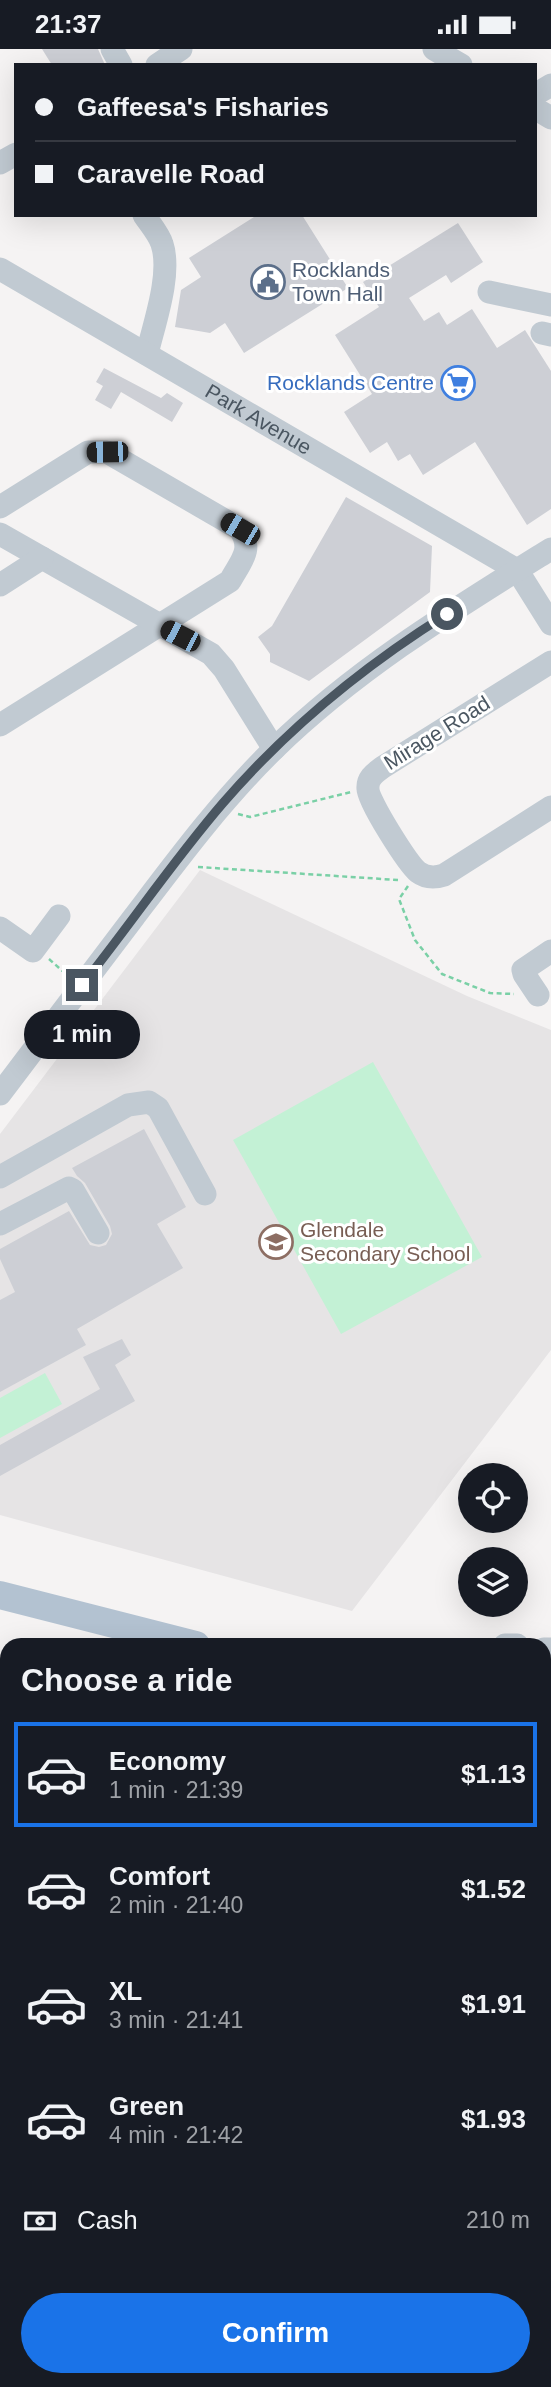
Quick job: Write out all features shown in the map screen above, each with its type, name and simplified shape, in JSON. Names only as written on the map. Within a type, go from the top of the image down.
[{"type":"main road","points":[[0,1595],[169,1638]]},
{"type":"street","points":[[160,63],[181,49]]},
{"type":"street","points":[[435,49],[458,63]]},
{"type":"street","points":[[146,217],[162,242],[165,260],[147,354]]},
{"type":"street","name":"Park Avenue","points":[[0,269],[517,570]]},
{"type":"street","points":[[489,292],[551,305]]},
{"type":"street","points":[[0,507],[88,452],[107,452],[240,529],[247,539],[246,551],[230,581],[0,725]]},
{"type":"street","points":[[0,534],[199,646],[218,661],[274,749]]},
{"type":"street","points":[[0,1094],[200,831],[274,749],[386,654],[551,549]]},
{"type":"street","points":[[0,585],[42,558]]},
{"type":"street","points":[[517,570],[551,624]]},
{"type":"street","name":"Mirage Road","points":[[415,877],[372,803],[368,789],[372,776],[551,662]]},
{"type":"street","points":[[415,877],[444,875],[551,807]]},
{"type":"street","points":[[0,928],[33,951],[59,916]]},
{"type":"street","points":[[538,995],[523,970],[551,951]]},
{"type":"street","points":[[0,1177],[128,1105],[149,1102],[158,1108],[205,1194]]},
{"type":"street","points":[[0,1224],[69,1188],[98,1233]]},
{"type":"path","points":[[238,814],[250,817],[368,789]]},
{"type":"path","points":[[195,866],[415,877]]},
{"type":"path","points":[[415,877],[399,899],[415,940],[442,974],[490,993],[538,995]]},
{"type":"path","points":[[49,959],[67,975]]},
{"type":"shaded area","name":"Glendale Secondary School","points":[[200,870],[467,996],[551,1030],[551,1350],[465,1463],[458,1463],[458,1472],[352,1611],[0,1515],[0,1134]]},
{"type":"green space","points":[[373,1062],[482,1257],[341,1334],[233,1140]]},
{"type":"green space","points":[[45,1373],[62,1404],[0,1438],[0,1398]]},
{"type":"building","points":[[42,49],[98,49],[104,63],[51,63]]},
{"type":"building","name":"Rocklands Town Hall","points":[[254,217],[303,217],[348,288],[244,353],[225,323],[210,333],[175,327],[181,290],[201,277],[189,258]]},
{"type":"building","name":"Rocklands Centre","points":[[458,223],[483,262],[451,283],[446,275],[409,298],[424,321],[439,312],[447,325],[472,309],[497,348],[525,330],[551,371],[551,509],[527,525],[475,442],[423,475],[410,454],[398,461],[387,442],[370,453],[344,412],[372,394],[335,335],[379,307],[363,282]]},
{"type":"building","points":[[104,368],[161,398],[167,393],[183,403],[172,422],[121,392],[111,409],[95,400],[103,386],[96,382]]},
{"type":"building","points":[[346,497],[432,546],[430,592],[309,681],[270,662],[270,654],[258,637],[272,626]]},
{"type":"building","points":[[144,1129],[186,1207],[157,1224],[183,1268],[77,1329],[86,1345],[0,1392],[0,1300],[15,1292],[0,1259],[0,1249],[69,1211],[90,1245],[106,1245],[112,1234],[110,1226],[85,1183],[72,1168]]},
{"type":"building","points":[[122,1339],[131,1355],[115,1365],[135,1401],[0,1476],[0,1445],[100,1389],[83,1357]]},
{"type":"place","name":"Rocklands Town Hall","points":[[268,282]]},
{"type":"place","name":"Rocklands Centre","points":[[458,383]]},
{"type":"place","name":"Glendale Secondary School","points":[[276,1242]]},
{"type":"route","points":[[82,985],[200,831],[262,761],[316,711],[386,654],[447,614]]}]
